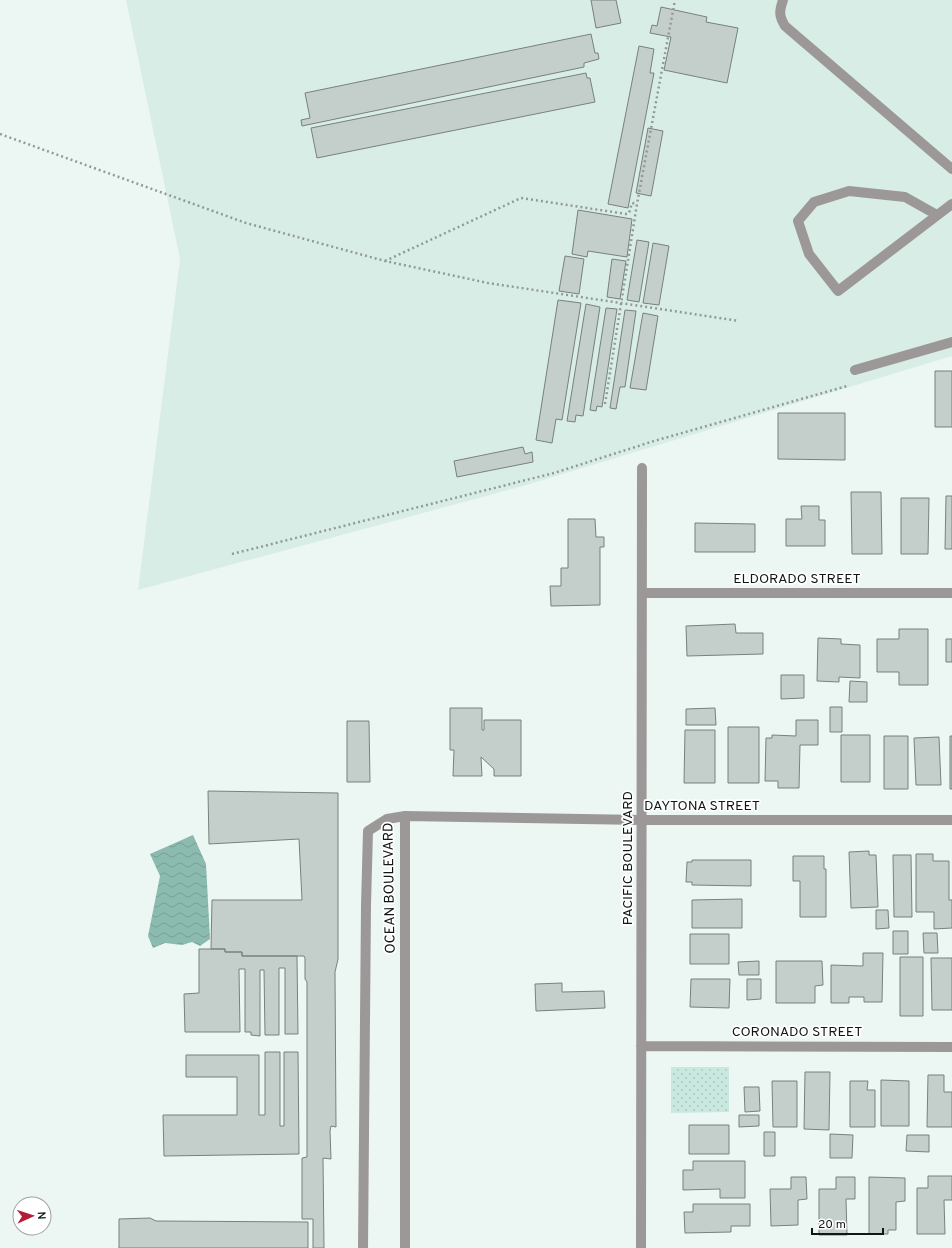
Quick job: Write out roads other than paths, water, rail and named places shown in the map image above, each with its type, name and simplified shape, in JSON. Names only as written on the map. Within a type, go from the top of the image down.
[{"type":"street","points":[[783,0],[780,7],[780,17],[785,26],[952,169]]},
{"type":"street","points":[[937,215],[905,197],[849,191],[814,202],[798,221],[809,254],[838,291],[952,204]]},
{"type":"street","points":[[855,370],[952,342]]},
{"type":"street","name":"PACIFIC BOULEVARD","points":[[641,1248],[642,468]]},
{"type":"street","name":"ELDORADO STREET","points":[[642,593],[952,594]]},
{"type":"street","name":"DAYTONA STREET","points":[[405,816],[641,820],[952,820]]},
{"type":"street","name":"OCEAN BOULEVARD","points":[[363,1248],[368,831],[387,819],[405,816],[405,1248]]},
{"type":"street","name":"CORONADO STREET","points":[[642,1046],[952,1046]]},
{"type":"water","points":[[193,835],[206,864],[210,939],[200,946],[192,942],[182,945],[165,943],[153,948],[148,936],[160,876],[150,854]]}]
